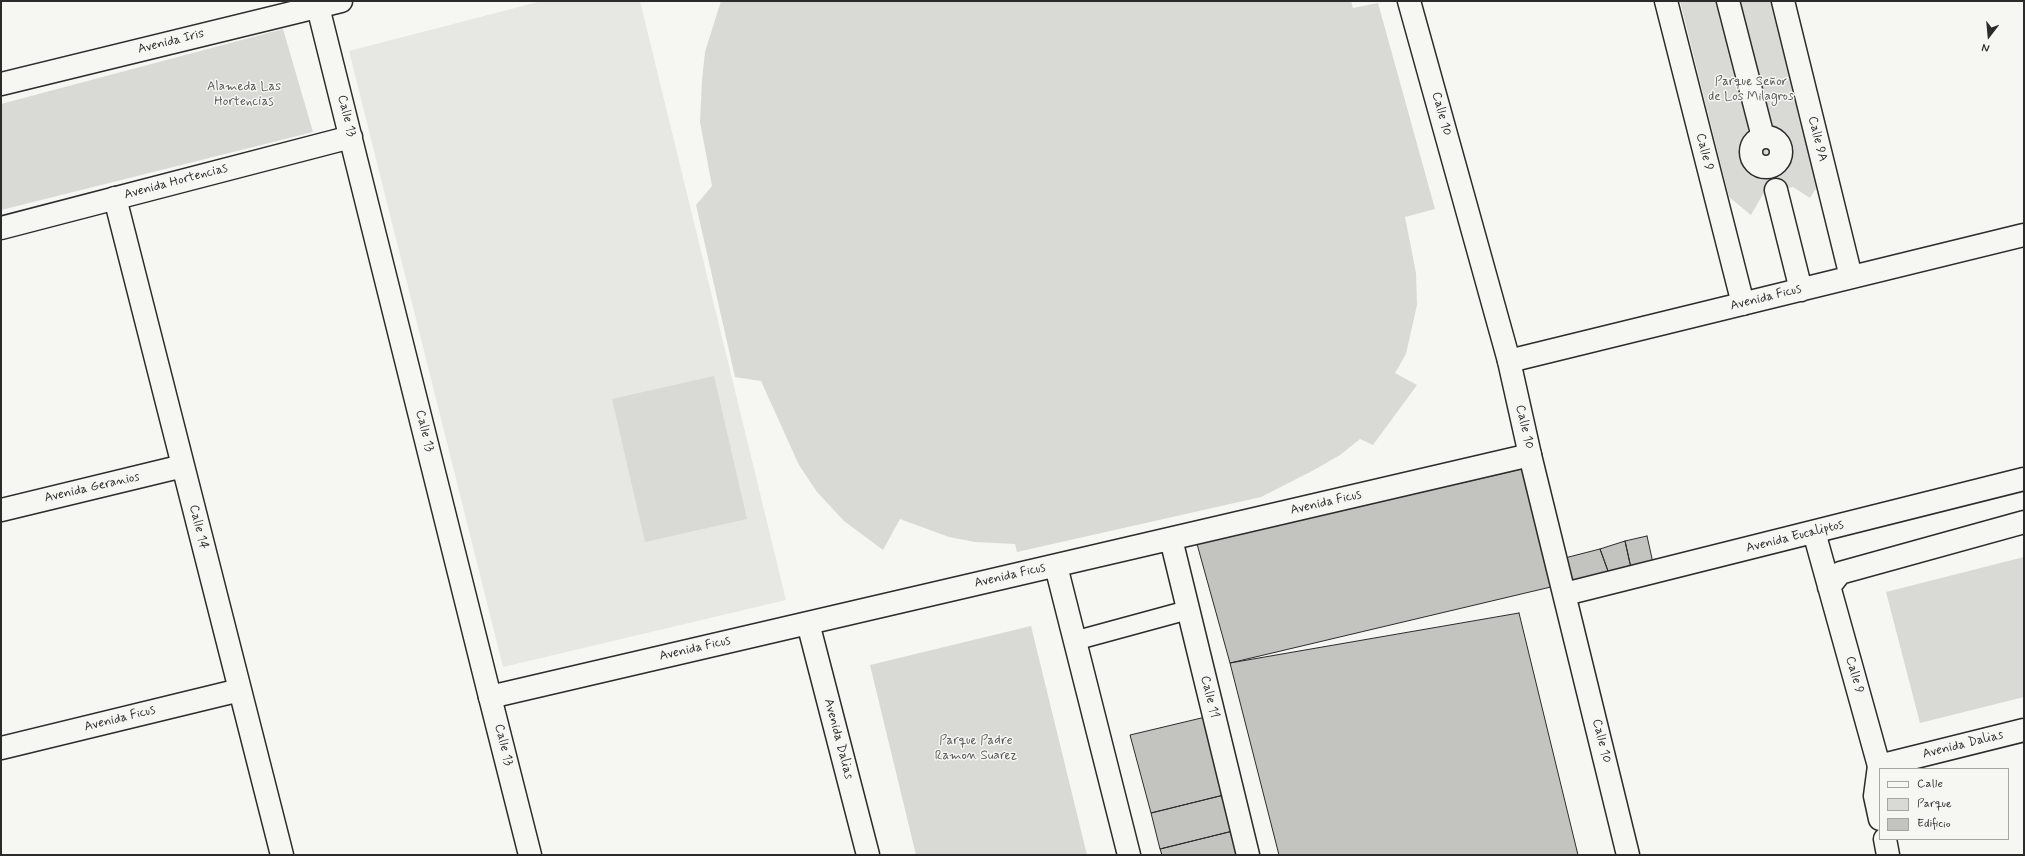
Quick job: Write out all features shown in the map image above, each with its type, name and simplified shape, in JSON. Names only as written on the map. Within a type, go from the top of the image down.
[{"type":"street","name":"Avenida Iris","points":[[1,84],[341,1]]},
{"type":"street","name":"Calle 10","points":[[1410,1],[1509,361],[1530,455],[1628,855]]},
{"type":"street","name":"Calle 9","points":[[1666,1],[1743,304]]},
{"type":"street","points":[[1728,1],[1763,137]]},
{"type":"street","name":"Calle 9A","points":[[1784,1],[1851,277]]},
{"type":"street","name":"Calle 13","points":[[318,7],[530,855]]},
{"type":"street","name":"Avenida Hortencias","points":[[1,228],[351,137]]},
{"type":"street","points":[[1776,190],[1801,290]]},
{"type":"street","name":"Calle 14","points":[[115,198],[282,855]]},
{"type":"street","name":"Avenida Ficus","points":[[1509,361],[2024,235]]},
{"type":"street","name":"Avenida Ficus","points":[[490,697],[1530,455]]},
{"type":"street","name":"Avenida Geranios","points":[[1,510],[183,466]]},
{"type":"street","name":"Avenida Eucaliptos","points":[[1565,594],[2024,479]]},
{"type":"street","points":[[1829,587],[1840,573],[2024,522]]},
{"type":"street","name":"Calle 9","points":[[1814,532],[1879,766],[1875,796],[1879,814]]},
{"type":"street","name":"Calle 11","points":[[1171,539],[1248,855]]},
{"type":"street","points":[[1056,566],[1129,855]]},
{"type":"street","name":"Avenida Dalias","points":[[808,623],[868,855]]},
{"type":"street","name":"Avenida Ficus","points":[[1,748],[240,690]]},
{"type":"street","name":"Avenida Dalias","points":[[1879,766],[2024,730]]},
{"type":"street","points":[[1885,840],[1888,855]]},
{"type":"lane","points":[[1074,641],[1188,610]]},
{"type":"shaded area","points":[[542,1],[640,1],[786,600],[503,667],[349,51]]},
{"type":"green space","points":[[721,1],[1351,1],[1353,8],[1378,3],[1435,209],[1405,217],[1416,273],[1417,305],[1406,354],[1395,373],[1417,385],[1373,445],[1360,439],[1340,455],[1261,497],[1017,552],[1015,544],[975,542],[949,537],[900,519],[883,550],[844,521],[817,492],[799,465],[761,381],[735,377],[696,205],[712,186],[700,122],[702,80],[705,52]]},
{"type":"green space","name":"Parque Señor de Los Milagros","points":[[1680,1],[1778,1],[1822,179],[1810,198],[1793,187],[1763,194],[1751,215],[1729,197]]},
{"type":"green space","name":"Alameda Las Hortencias","points":[[283,29],[313,132],[1,210],[1,104]]},
{"type":"green space","points":[[714,376],[747,519],[645,542],[612,399]]},
{"type":"green space","points":[[2024,557],[2024,697],[1920,723],[1886,592]]},
{"type":"green space","name":"Parque Padre Ramon Suarez","points":[[1031,626],[1087,855],[916,855],[870,665]]},
{"type":"building","points":[[1526,468],[1555,586],[1230,663],[1197,544]]},
{"type":"building","points":[[1647,536],[1655,572],[1633,577],[1625,541]]},
{"type":"building","points":[[1625,541],[1633,577],[1612,582],[1600,549]]},
{"type":"building","points":[[1600,549],[1612,582],[1565,594],[1557,560]]},
{"type":"building","points":[[1519,613],[1578,855],[1279,855],[1230,663]]},
{"type":"building","points":[[1214,715],[1232,793],[1151,813],[1130,735]]},
{"type":"building","points":[[1232,793],[1241,829],[1160,849],[1151,813]]},
{"type":"building","points":[[1241,829],[1248,855],[1162,855],[1160,849]]}]
